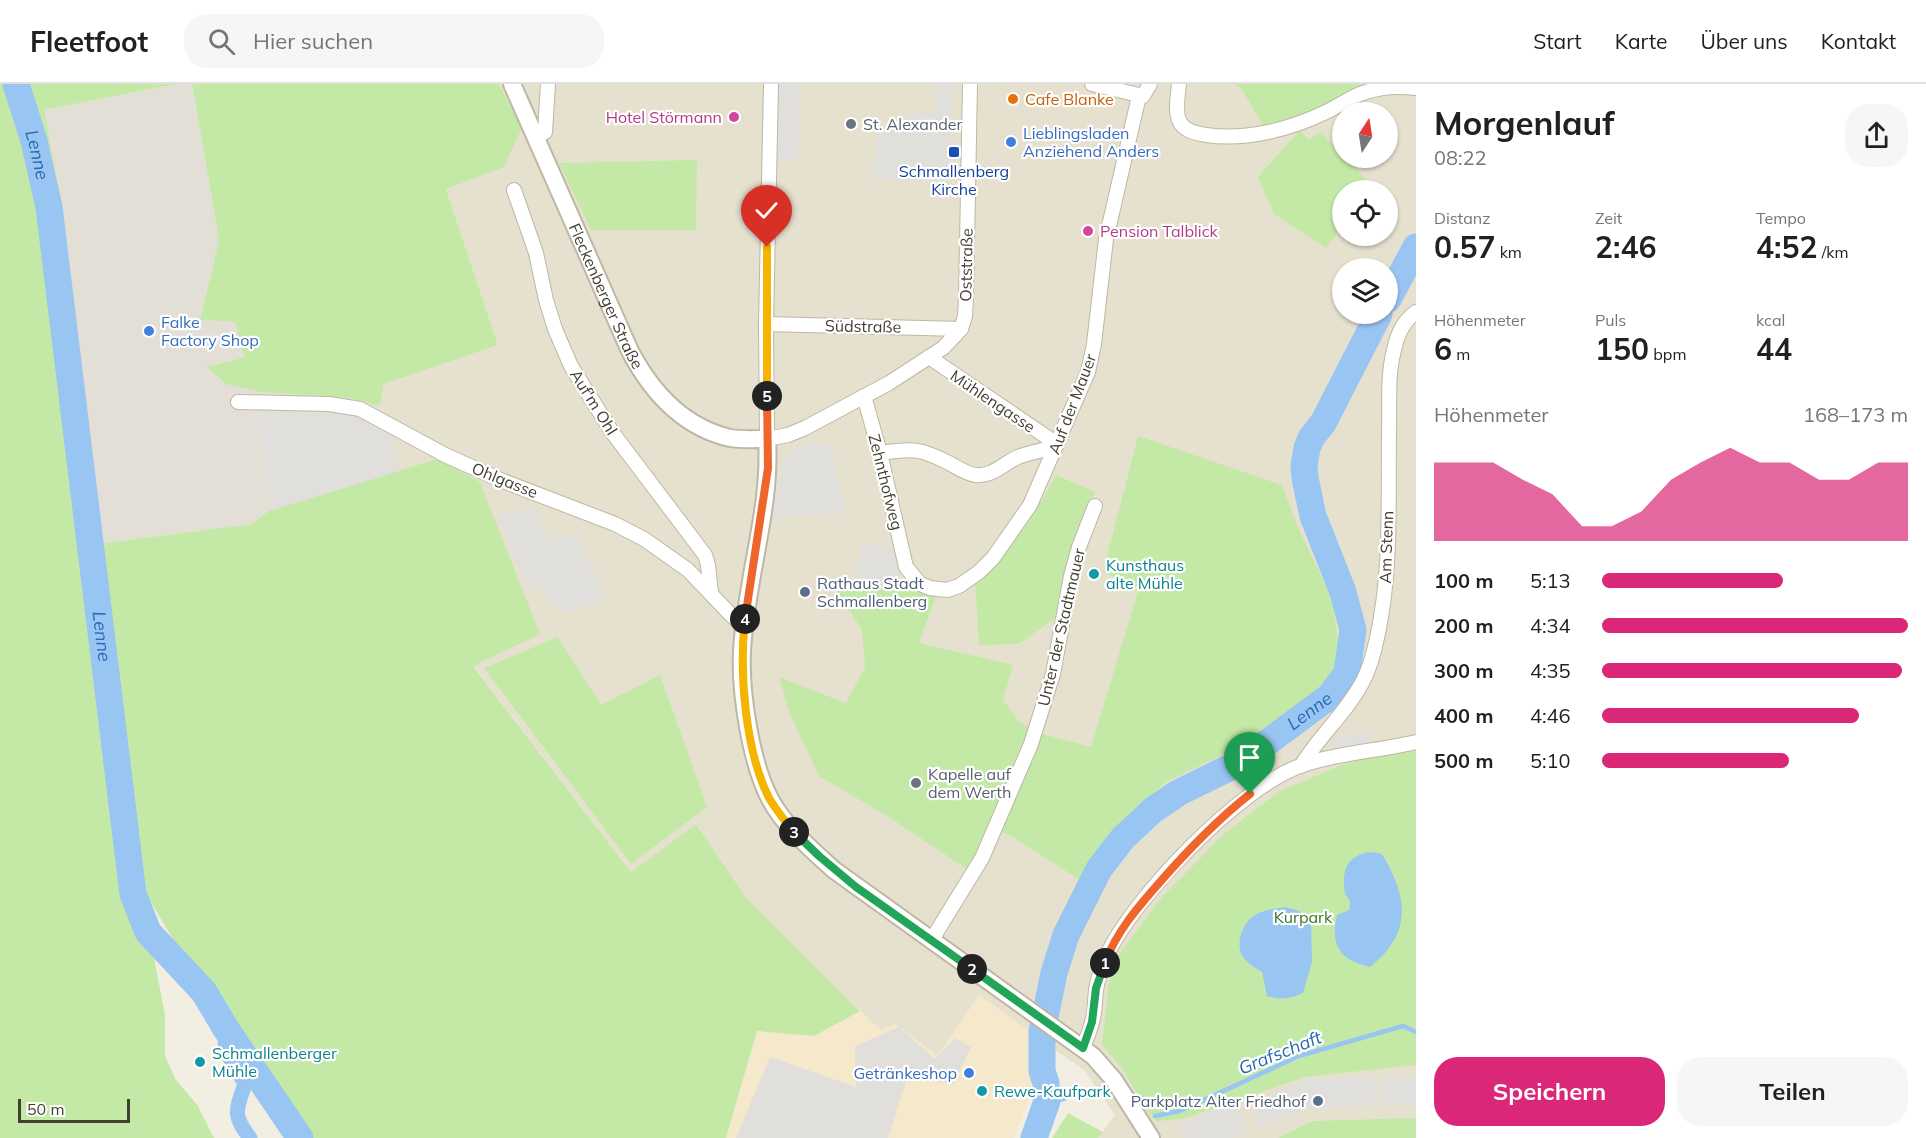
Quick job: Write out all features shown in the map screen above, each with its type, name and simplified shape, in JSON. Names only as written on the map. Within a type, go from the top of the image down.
[{"type":"street","name":"Fleckenberger Straße","points":[[512,84],[630,351],[646,379],[678,413],[702,426],[728,437],[767,439]]},
{"type":"street","points":[[535,137],[545,132],[548,84]]},
{"type":"street","points":[[771,84],[766,324],[767,478],[744,627],[742,662],[747,716],[755,759],[770,799],[803,842],[834,870],[1077,1043],[1104,1067],[1149,1134]]},
{"type":"street","name":"Oststraße","points":[[961,329],[965,316],[966,298],[970,84]]},
{"type":"street","points":[[1092,84],[1145,95],[1150,84]]},
{"type":"street","points":[[1179,84],[1178,115],[1182,126],[1199,134],[1224,136],[1275,130],[1321,115],[1358,95],[1379,88],[1397,86],[1416,88]]},
{"type":"street","name":"Auf der Mauer","points":[[906,567],[921,584],[940,590],[959,586],[979,572],[1002,546],[1030,505],[1078,397],[1092,358],[1106,239],[1136,92]]},
{"type":"street","name":"Auf'm Ohl","points":[[514,190],[536,253],[546,300],[564,351],[612,432],[705,555],[711,593]]},
{"type":"street","name":"Am Stenn","points":[[1300,766],[1310,750],[1352,699],[1363,681],[1377,640],[1384,594],[1387,540],[1389,378],[1398,335],[1404,323],[1416,312]]},
{"type":"street","name":"Südstraße","points":[[766,324],[961,329]]},
{"type":"street","points":[[767,439],[788,435],[805,428],[864,396],[929,357],[949,343],[961,329]]},
{"type":"street","name":"Mühlengasse","points":[[929,357],[1057,444]]},
{"type":"street","name":"Zehnthofweg","points":[[864,396],[880,453],[906,567]]},
{"type":"street","name":"Ohlgasse","points":[[238,402],[329,404],[360,409],[453,458],[632,533],[674,558],[696,577],[729,614],[744,627]]},
{"type":"street","points":[[880,453],[906,449],[922,451],[969,473],[981,475],[992,472],[1020,456],[1057,444]]},
{"type":"street","name":"Unter der Stadtmauer","points":[[931,941],[982,858],[1030,744],[1053,674],[1071,576],[1079,547],[1095,506]]},
{"type":"street","name":"Am Stenn","points":[[1077,1043],[1092,1022],[1096,988],[1112,945],[1131,917],[1188,850],[1234,807],[1275,778],[1300,766],[1416,742]]},
{"type":"shaded area","points":[[177,84],[192,84],[219,240],[200,320],[236,322],[244,357],[208,367],[260,392],[349,398],[380,406],[399,471],[268,511],[252,524],[96,544],[75,387],[44,110]]},
{"type":"shaded area","points":[[499,84],[1234,84],[1242,90],[1263,126],[1332,107],[1332,168],[1398,168],[1398,102],[1350,102],[1416,84],[1416,1138],[1098,1138],[1115,1115],[1085,1071],[979,996],[938,1056],[895,1025],[881,1031],[745,896],[696,824],[632,873],[473,665],[437,459],[399,471],[380,406],[384,384],[498,345],[446,189],[522,128]]},
{"type":"shaded area","points":[[771,84],[799,84],[798,160],[768,160]]},
{"type":"shaded area","points":[[937,84],[951,84],[949,182],[873,178],[877,127],[888,127],[889,119],[908,120],[914,116],[913,112],[935,112]]},
{"type":"shaded area","points":[[256,408],[347,412],[387,427],[399,471],[273,510]]},
{"type":"shaded area","points":[[831,444],[845,513],[769,518],[779,482],[782,460],[798,446]]},
{"type":"shaded area","points":[[533,506],[550,542],[577,534],[605,597],[567,613],[554,608],[542,587],[528,591],[498,516]]},
{"type":"shaded area","points":[[862,544],[896,548],[903,589],[856,585]]},
{"type":"shaded area","points":[[1368,731],[1371,743],[1332,751],[1329,740]]},
{"type":"shaded area","points":[[979,995],[1042,1040],[1027,1105],[1013,1138],[726,1138],[757,1031],[814,1036],[860,1011],[881,1030],[895,1024],[938,1056]]},
{"type":"shaded area","points":[[899,1027],[935,1059],[955,1038],[971,1047],[953,1085],[908,1075],[888,1138],[736,1138],[770,1057],[856,1087],[855,1046]]},
{"type":"shaded area","name":"Parkplatz Alter Friedhof","points":[[1372,1077],[1382,1087],[1386,1086],[1378,1077],[1416,1078],[1416,1104],[1377,1105],[1385,1095],[1381,1094],[1372,1105],[1300,1111],[1260,1129],[1255,1121],[1255,1109],[1258,1103],[1295,1084],[1314,1079]]},
{"type":"shaded area","points":[[1235,1103],[1248,1130],[1231,1138],[1185,1138],[1179,1124]]},
{"type":"green space","points":[[0,84],[177,84],[44,110],[62,208],[75,387],[96,544],[252,524],[268,511],[437,459],[480,482],[540,634],[473,666],[631,872],[696,824],[745,896],[860,1011],[814,1036],[757,1031],[726,1138],[303,1138],[265,1093],[140,884],[165,1015],[165,1056],[176,1080],[198,1106],[214,1138],[0,1138]]},
{"type":"green space","points":[[192,84],[499,84],[522,128],[504,167],[446,189],[498,345],[384,384],[380,406],[349,398],[260,392],[226,384],[207,367],[244,357],[235,322],[200,320],[219,240]]},
{"type":"green space","points":[[1234,84],[1375,84],[1332,102],[1317,111],[1263,126],[1242,90]]},
{"type":"green space","points":[[1299,131],[1309,139],[1321,132],[1332,144],[1332,168],[1355,168],[1367,180],[1332,180],[1332,240],[1326,248],[1274,214],[1258,177]]},
{"type":"green space","points":[[697,160],[696,230],[591,230],[559,163]]},
{"type":"green space","points":[[1138,436],[1282,485],[1297,525],[1332,599],[1340,654],[1338,666],[1290,722],[1166,782],[1113,830],[1080,880],[1013,837],[995,829],[967,869],[892,819],[819,776],[789,712],[779,677],[846,703],[865,667],[862,630],[837,591],[903,589],[937,594],[919,643],[1013,665],[1003,700],[1018,720],[1034,732],[1091,747],[1139,588],[1103,572]]},
{"type":"green space","points":[[1056,475],[1095,492],[1071,552],[1058,616],[1019,644],[979,645],[975,582],[1020,532]]},
{"type":"green space","points":[[558,637],[601,705],[660,675],[707,807],[631,864],[484,668]]},
{"type":"green space","name":"Kurpark","points":[[1416,748],[1416,1065],[1305,1077],[1183,1119],[1157,1121],[1148,1112],[1121,1067],[1102,1045],[1109,982],[1119,954],[1161,898],[1224,834],[1278,792],[1351,761]]},
{"type":"green space","points":[[1068,1113],[1103,1132],[1098,1138],[1052,1138]]},
{"type":"green space","points":[[1416,1118],[1416,1138],[1278,1138],[1312,1121]]},
{"type":"water","points":[[1371,852],[1382,854],[1391,870],[1401,900],[1402,914],[1400,928],[1394,941],[1370,967],[1345,956],[1336,943],[1335,926],[1337,915],[1350,908],[1344,885],[1347,866],[1356,857]]},
{"type":"water","points":[[1285,907],[1299,911],[1311,921],[1312,962],[1303,993],[1281,998],[1267,996],[1262,972],[1243,957],[1240,941],[1243,930],[1252,917],[1263,911]]},
{"type":"waterway","name":"Lenne","points":[[16,84],[34,141],[49,207],[133,894],[148,932],[204,992],[226,1029],[300,1138]]},
{"type":"waterway","name":"Lenne","points":[[1398,280],[1416,247]]},
{"type":"waterway","name":"Lenne","points":[[1034,1138],[1047,1101],[1046,1083],[1042,1071],[1042,1032],[1054,973],[1066,935],[1099,869],[1123,838],[1153,810],[1178,793],[1241,762],[1330,696],[1347,673],[1353,630],[1343,592],[1313,516],[1304,465],[1311,438],[1323,423],[1374,324]]},
{"type":"waterway","name":"Grafschaft","points":[[1155,1116],[1180,1111],[1299,1056],[1403,1026],[1416,1032]]},
{"type":"waterway","points":[[226,1029],[225,1049],[245,1084],[238,1106],[238,1118],[250,1138]]},
{"type":"waterway","name":"Grafschaft","points":[[1047,1101],[1064,1099]]},
{"type":"place","name":"Cafe Blanke","points":[[1013,99]]},
{"type":"place","name":"Hotel Störmann","points":[[734,117]]},
{"type":"place","name":"St. Alexander","points":[[851,124]]},
{"type":"place","name":"Lieblingsladen Anziehend Anders","points":[[1011,142]]},
{"type":"place","name":"Schmallenberg Kirche","points":[[954,152]]},
{"type":"place","name":"Pension Talblick","points":[[1088,231]]},
{"type":"place","name":"Falke Factory Shop","points":[[149,331]]},
{"type":"place","name":"Kunsthaus alte Mühle","points":[[1094,574]]},
{"type":"place","name":"Rathaus Stadt Schmallenberg","points":[[805,592]]},
{"type":"place","name":"Kapelle auf dem Werth","points":[[916,783]]},
{"type":"place","name":"Schmallenberger Mühle","points":[[200,1062]]},
{"type":"place","name":"Getränkeshop","points":[[969,1073]]},
{"type":"place","name":"Rewe-Kaufpark","points":[[982,1091]]},
{"type":"place","name":"Parkplatz Alter Friedhof","points":[[1318,1101]]},
{"type":"route","points":[[767,247],[768,468],[744,627],[742,675],[747,716],[760,776],[777,811],[803,842],[856,887],[1083,1048],[1094,1013],[1096,988],[1112,945],[1144,900],[1188,850],[1250,794]]}]
